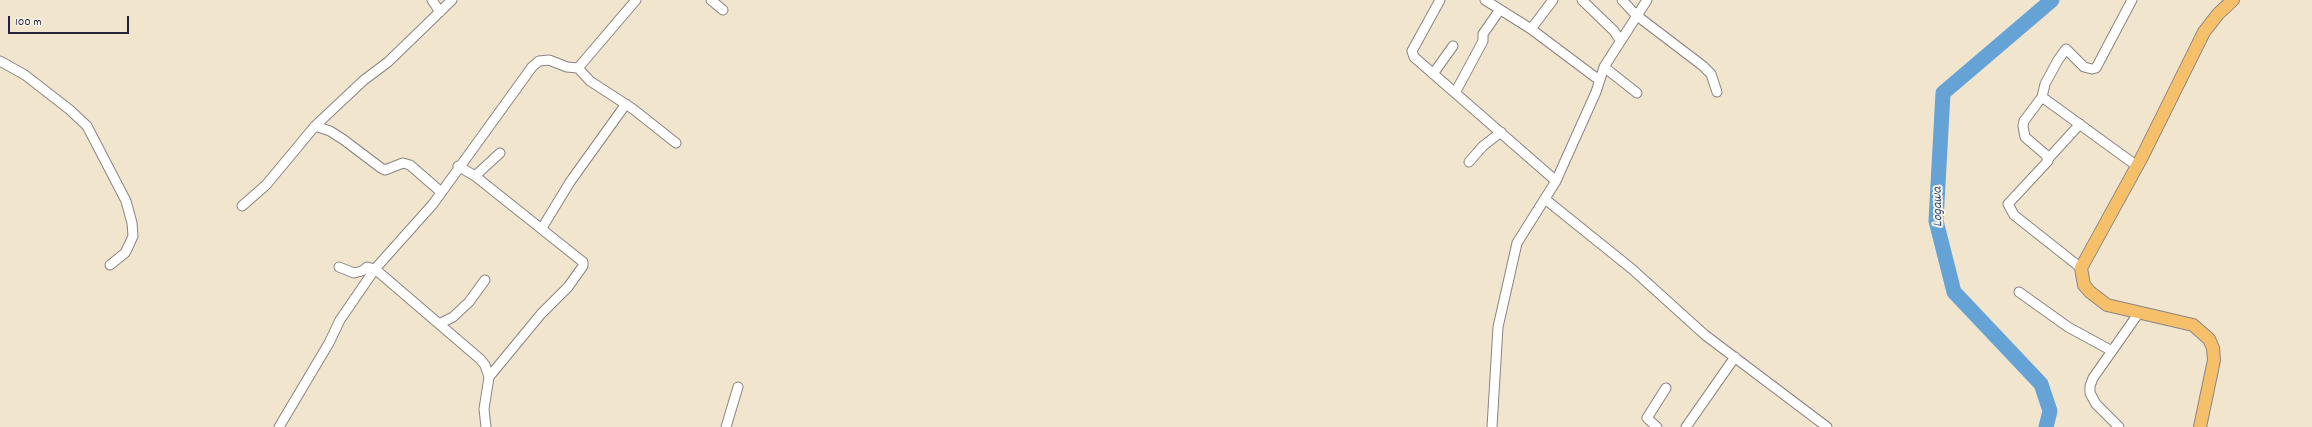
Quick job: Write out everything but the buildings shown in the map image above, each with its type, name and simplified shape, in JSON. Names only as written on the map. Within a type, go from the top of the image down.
[{"type":"main road","points":[[2200,427],[2214,360],[2213,348],[2209,339],[2193,325],[2115,308],[2098,299],[2084,285],[2081,268],[2137,166],[2204,32],[2218,14],[2234,0]]},
{"type":"street","points":[[432,0],[440,12]]},
{"type":"street","points":[[242,206],[266,185],[316,126],[452,0]]},
{"type":"street","points":[[578,68],[636,0]]},
{"type":"street","points":[[711,0],[724,10]]},
{"type":"street","points":[[1440,0],[1412,51],[1418,62],[1556,181]]},
{"type":"street","points":[[1485,0],[1499,11],[1531,29],[1599,80]]},
{"type":"street","points":[[1531,29],[1553,0]]},
{"type":"street","points":[[1582,0],[1614,31],[1620,40]]},
{"type":"street","points":[[1622,0],[1636,16],[1703,66],[1711,74],[1717,92]]},
{"type":"street","points":[[1492,427],[1498,327],[1518,242],[1556,181],[1596,92],[1604,68],[1620,40],[1647,0]]},
{"type":"street","points":[[2048,159],[2024,134],[2024,121],[2042,97],[2049,77],[2066,49],[2084,67],[2092,69],[2096,68],[2132,0]]},
{"type":"street","points":[[1455,93],[1483,41],[1483,34],[1499,11]]},
{"type":"street","points":[[1433,74],[1453,46]]},
{"type":"street","points":[[279,427],[329,343],[340,320],[376,269],[442,192],[458,166],[505,102],[539,61],[548,60],[570,68],[578,68],[590,81],[626,104],[676,143]]},
{"type":"street","points":[[0,61],[25,75],[70,110],[87,126],[126,201],[132,223],[133,236],[125,253],[110,265]]},
{"type":"street","points":[[1604,68],[1637,93]]},
{"type":"street","points":[[2042,97],[2137,166]]},
{"type":"street","points":[[542,228],[570,182],[626,104]]},
{"type":"street","points":[[2080,124],[2046,163],[2010,199],[2008,207],[2014,215],[2081,268]]},
{"type":"street","points":[[316,126],[330,131],[385,170],[404,162],[410,165],[442,192]]},
{"type":"street","points":[[1469,162],[1483,146],[1501,132]]},
{"type":"street","points":[[475,176],[500,153]]},
{"type":"street","points":[[458,166],[475,176],[582,259],[583,266],[568,287],[541,314],[489,377]]},
{"type":"street","points":[[1545,199],[1632,269],[1705,335],[1827,427]]},
{"type":"street","points":[[339,267],[354,273],[362,272],[367,267],[376,269],[480,359],[485,365],[489,377],[484,409],[486,427]]},
{"type":"street","points":[[438,324],[453,316],[469,302],[485,280]]},
{"type":"street","points":[[2019,292],[2068,328],[2112,351]]},
{"type":"street","points":[[2119,427],[2096,404],[2090,393],[2092,381],[2138,314]]},
{"type":"street","points":[[1686,427],[1735,357]]},
{"type":"street","points":[[726,427],[738,387]]},
{"type":"street","points":[[1657,427],[1648,418],[1666,388]]},
{"type":"waterway","name":"Logawa","points":[[2046,427],[2050,411],[2041,384],[1954,292],[1936,221],[1943,93],[2052,0]]}]
